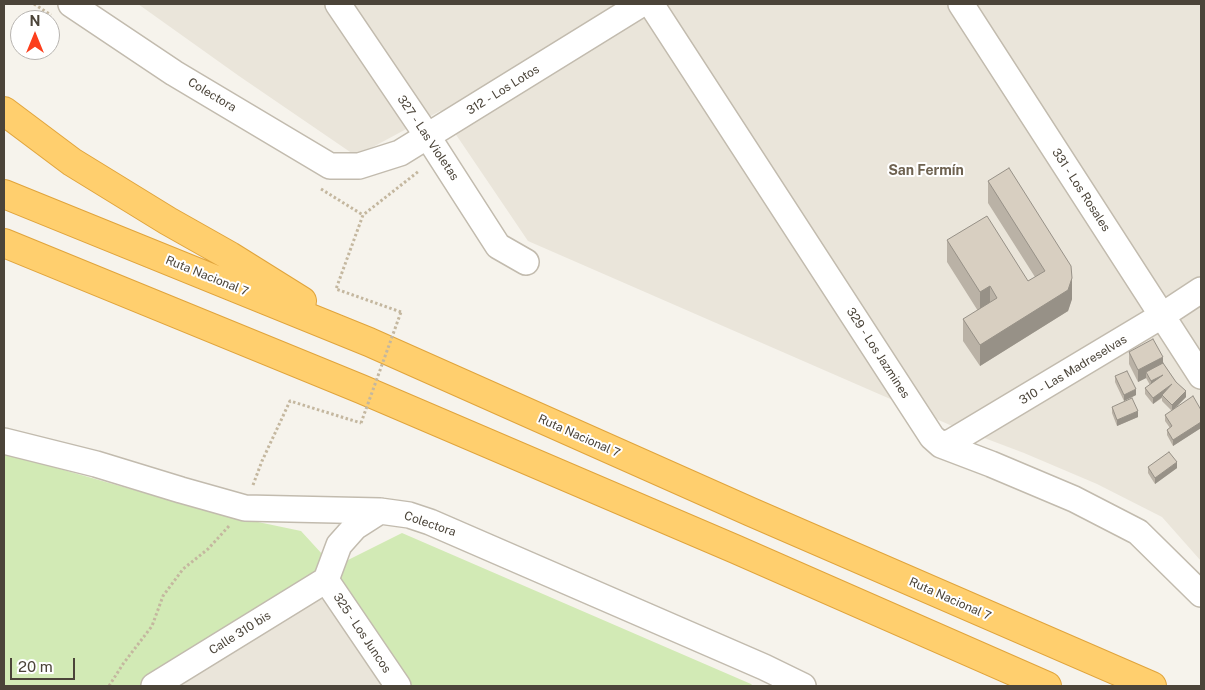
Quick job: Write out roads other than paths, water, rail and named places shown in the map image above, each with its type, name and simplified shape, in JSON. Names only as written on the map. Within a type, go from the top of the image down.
[{"type":"highway","points":[[4,111],[72,162],[230,256],[369,342]]},
{"type":"highway","name":"Ruta Nacional 7","points":[[4,194],[369,342],[751,512],[1152,686]]},
{"type":"highway","points":[[4,243],[370,393],[735,549],[1048,686]]},
{"type":"street","name":"Colectora","points":[[71,4],[174,73],[330,166],[359,166]]},
{"type":"street","name":"327 - Las Violetas","points":[[338,4],[434,146],[498,246],[526,262]]},
{"type":"street","name":"312 - Los Lotos","points":[[359,166],[434,146],[641,4]]},
{"type":"street","name":"329 - Los Jazmines","points":[[651,4],[932,437],[941,445],[1074,499],[1138,532],[1201,594]]},
{"type":"street","name":"331 - Los Rosales","points":[[961,4],[1201,376]]},
{"type":"street","name":"310 - Las Madreselvas","points":[[941,445],[951,442],[1163,315],[1201,290]]},
{"type":"street","name":"Colectora","points":[[4,441],[96,464],[245,508],[380,511],[409,515],[430,522],[766,676],[803,686]]},
{"type":"street","name":"325 - Los Juncos","points":[[380,511],[355,527],[340,545],[326,580],[398,686]]},
{"type":"street","name":"Calle 310 bis","points":[[154,686],[326,580]]},
{"type":"district","name":"San Fermín","points":[[926,171]]}]
